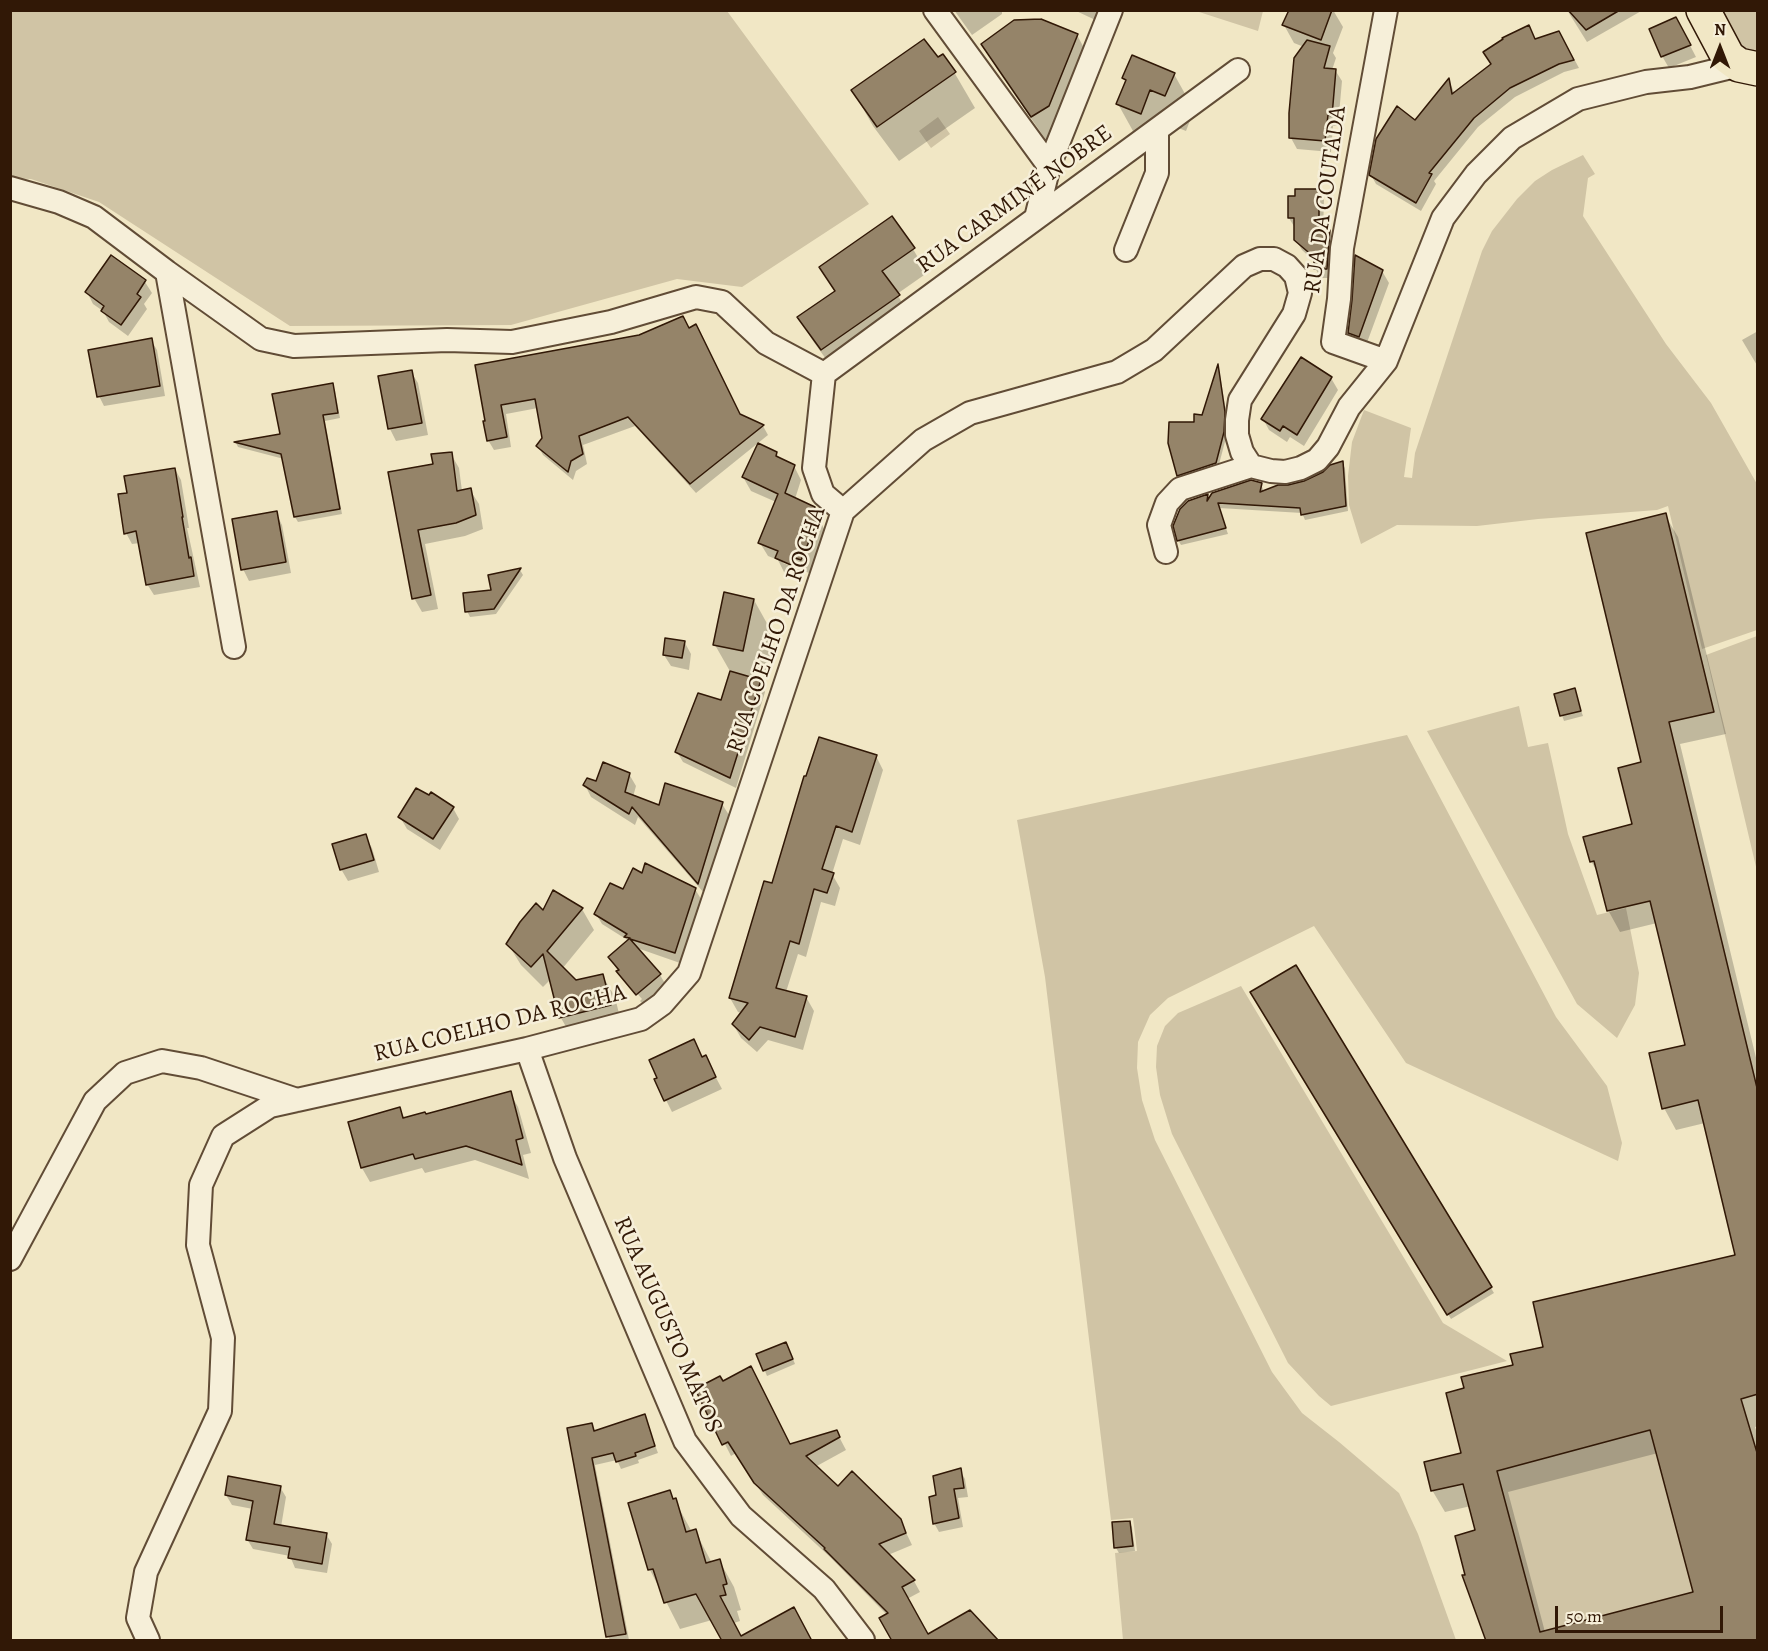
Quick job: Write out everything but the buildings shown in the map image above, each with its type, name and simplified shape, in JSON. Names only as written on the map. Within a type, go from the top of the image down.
[{"type":"main road","points":[[1703,10],[1728,57],[1751,71]]},
{"type":"street","points":[[935,10],[1050,166]]},
{"type":"street","points":[[1036,218],[1050,166],[1111,10]]},
{"type":"street","name":"RUA DA COUTADA","points":[[1386,10],[1342,248],[1339,299],[1333,342],[1386,361]]},
{"type":"street","points":[[1696,74],[1718,39]]},
{"type":"street","name":"RUA CARMINÉ NOBRE","points":[[824,374],[1238,70]]},
{"type":"street","points":[[1166,552],[1160,525],[1167,503],[1179,489],[1251,466],[1285,472],[1301,468],[1317,460],[1328,447],[1349,407],[1386,361],[1443,218],[1476,174],[1512,138],[1578,99],[1646,82],[1696,74],[1751,71]]},
{"type":"street","points":[[1126,250],[1157,173],[1157,130]]},
{"type":"street","points":[[10,188],[59,202],[94,217],[261,339],[294,346],[447,340],[512,342],[611,322],[696,297],[722,302],[766,343],[824,374],[814,468],[823,494],[843,511]]},
{"type":"street","name":"RUA COELHO DA ROCHA","points":[[148,1641],[138,1618],[146,1572],[219,1412],[223,1338],[198,1245],[201,1185],[223,1136],[270,1106],[527,1049],[641,1018],[662,1004],[690,973],[843,511],[923,440],[970,413],[1117,372],[1154,350],[1244,266],[1260,259],[1274,259],[1287,266],[1296,276],[1300,293],[1293,314],[1240,400],[1236,420],[1237,435],[1242,452],[1251,466]]},
{"type":"street","points":[[167,272],[234,647]]},
{"type":"street","name":"RUA AUGUSTO MATOS","points":[[527,1049],[565,1158],[685,1441],[741,1516],[824,1588],[863,1641]]},
{"type":"street","points":[[10,1259],[95,1101],[125,1073],[162,1061],[201,1068],[298,1100]]},
{"type":"shaded area","points":[[10,11],[727,11],[869,204],[742,287],[677,279],[511,325],[290,326],[99,202],[31,179],[11,178]]},
{"type":"shaded area","points":[[1196,11],[1263,11],[1258,31]]},
{"type":"shaded area","points":[[1717,11],[1757,11],[1757,57],[1743,53]]},
{"type":"shaded area","points":[[938,117],[950,134],[931,148],[919,131]]},
{"type":"shaded area","points":[[1583,155],[1595,174],[1588,178],[1583,216],[1666,344],[1711,403],[1757,484],[1757,630],[1702,649],[1668,506],[1657,510],[1477,526],[1397,525],[1361,544],[1349,505],[1348,476],[1352,442],[1364,410],[1411,428],[1404,477],[1412,478],[1415,453],[1482,251],[1492,231],[1517,199],[1535,181]]},
{"type":"shaded area","points":[[1758,636],[1757,871],[1706,655]]},
{"type":"shaded area","points":[[1519,706],[1528,747],[1548,743],[1568,834],[1597,915],[1626,908],[1639,973],[1635,1005],[1617,1038],[1577,1004],[1427,731]]},
{"type":"shaded area","points":[[1407,735],[1556,1017],[1607,1086],[1622,1143],[1618,1161],[1406,1063],[1314,926],[1168,998],[1150,1015],[1138,1042],[1137,1068],[1142,1100],[1155,1140],[1272,1372],[1302,1413],[1399,1493],[1418,1534],[1456,1640],[1123,1640],[1115,1553],[1137,1551],[1133,1518],[1111,1520],[1045,977],[1017,820]]},
{"type":"shaded area","points":[[1241,986],[1443,1323],[1507,1361],[1331,1406],[1288,1363],[1172,1134],[1160,1095],[1156,1067],[1157,1046],[1165,1026],[1178,1013]]},
{"type":"shaded area","points":[[1650,1430],[1693,1592],[1540,1632],[1497,1471]]}]
